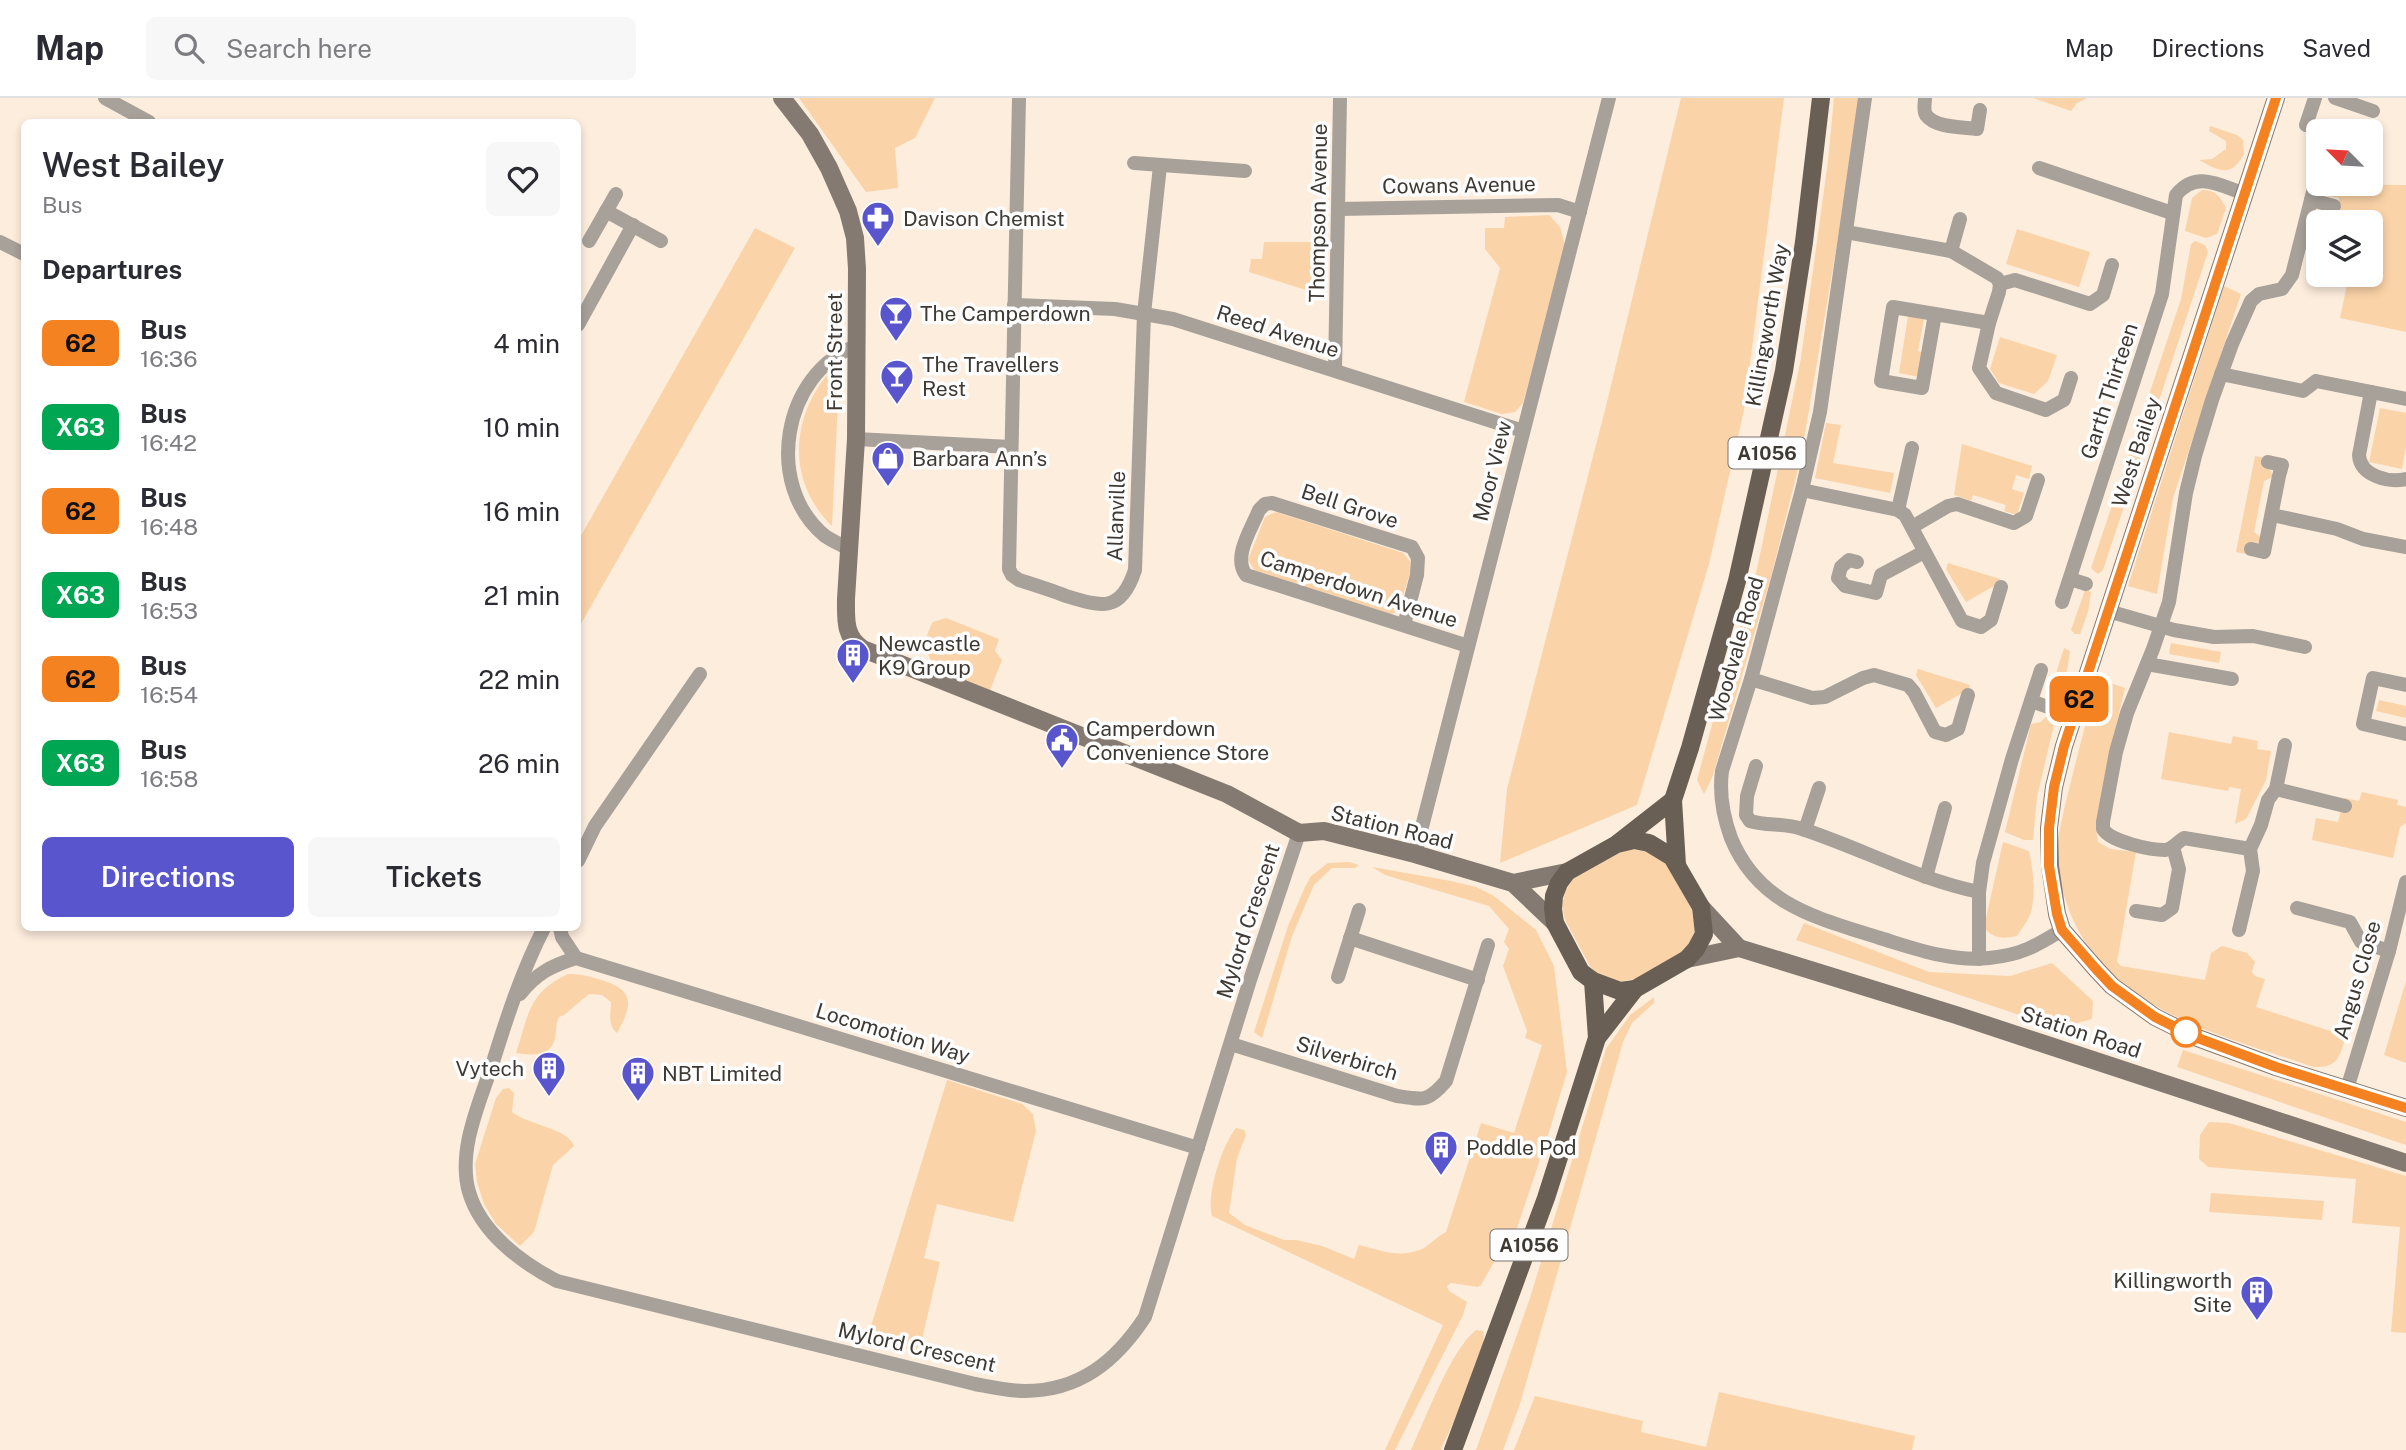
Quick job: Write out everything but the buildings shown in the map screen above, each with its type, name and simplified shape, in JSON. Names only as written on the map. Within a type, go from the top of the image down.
[{"type":"main road","name":"Front Street","points":[[782,98],[810,134],[829,168],[852,224],[857,269],[856,439],[846,625]]},
{"type":"main road","name":"Killingworth Way","points":[[1677,865],[1673,800],[1737,581],[1784,371],[1804,242],[1821,98]]},
{"type":"main road","name":"West Bailey","points":[[2276,98],[2064,746],[2054,787],[2049,828],[2049,866],[2062,930],[2112,986],[2155,1017],[2206,1041],[2276,1067],[2406,1108]]},
{"type":"main road","name":"Station Road","points":[[846,625],[851,640],[863,649],[1227,794],[1299,833],[1324,831],[1513,883],[1555,923]]},
{"type":"main road","points":[[1617,844],[1634,841],[1649,843],[1672,857],[1701,907],[1704,934],[1696,949],[1687,959],[1635,989],[1620,990],[1593,981],[1581,972],[1555,923],[1554,896],[1567,872],[1617,844],[1673,800]]},
{"type":"main road","name":"Station Road","points":[[1513,883],[1567,872]]},
{"type":"main road","name":"Station Road","points":[[1701,907],[1740,948]]},
{"type":"main road","name":"Station Road","points":[[1687,959],[1740,948],[1956,1015],[2406,1163]]},
{"type":"main road","name":"A1056","points":[[1593,981],[1597,1038]]},
{"type":"main road","name":"A1056","points":[[1453,1450],[1546,1198],[1597,1038],[1635,989]]},
{"type":"street","points":[[105,98],[144,119]]},
{"type":"street","name":"Allanville","points":[[1018,98],[1008,562],[1012,575],[1019,580],[1097,606],[1116,600],[1129,587],[1135,570],[1144,314]]},
{"type":"street","name":"Thompson Avenue","points":[[1335,371],[1340,98]]},
{"type":"street","name":"Moor View","points":[[1415,854],[1609,98]]},
{"type":"street","name":"Woodvale Road","points":[[1866,98],[1820,412],[1751,679],[1722,771],[1720,786],[1727,828],[1739,856],[1751,874],[1768,890],[1807,914],[1923,952],[1950,958],[1979,959],[2010,955],[2029,950],[2062,930]]},
{"type":"street","points":[[1925,98],[1924,112],[1936,123],[1977,129],[1980,110]]},
{"type":"street","points":[[2308,119],[2315,98]]},
{"type":"street","points":[[2335,98],[2373,111]]},
{"type":"street","points":[[1134,163],[1245,172]]},
{"type":"street","points":[[1144,314],[1160,166]]},
{"type":"street","points":[[2039,168],[2172,213]]},
{"type":"street","name":"Garth Thirteen","points":[[2063,602],[2162,294],[2176,195],[2186,184],[2195,181],[2216,184],[2245,194]]},
{"type":"street","points":[[589,242],[616,194]]},
{"type":"street","points":[[2250,849],[2184,838],[2173,847],[2163,849],[2112,838],[2106,834],[2103,822],[2116,752],[2127,713],[2169,602],[2192,468],[2244,311],[2250,301],[2259,295],[2281,289],[2292,275],[2312,194],[2334,206]]},
{"type":"street","name":"Cowans Avenue","points":[[1339,209],[1558,205],[1580,212]]},
{"type":"street","points":[[606,211],[661,241]]},
{"type":"street","points":[[1951,251],[1960,219]]},
{"type":"street","points":[[581,320],[633,225]]},
{"type":"street","points":[[1846,232],[1951,251],[1989,271],[2000,284],[1979,368],[1996,393],[2046,410],[2064,400],[2069,383],[2052,383]]},
{"type":"street","points":[[0,242],[21,252]]},
{"type":"street","points":[[2000,284],[2015,280],[2090,304],[2103,295],[2105,271]]},
{"type":"street","name":"Reed Avenue","points":[[1014,305],[1115,309],[1173,319],[1523,431]]},
{"type":"street","points":[[1934,314],[1922,388],[1881,381],[1894,307],[1989,323]]},
{"type":"street","points":[[849,549],[826,537],[808,515],[793,483],[788,448],[793,417],[806,387],[826,363],[839,353],[856,346]]},
{"type":"street","points":[[2221,374],[2303,391],[2316,381],[2406,399]]},
{"type":"street","points":[[2371,392],[2360,463],[2363,469],[2373,475],[2406,479]]},
{"type":"street","points":[[856,439],[1010,447]]},
{"type":"street","points":[[1898,510],[1912,448]]},
{"type":"street","points":[[2251,549],[2264,552],[2282,465],[2268,462]]},
{"type":"street","points":[[1912,527],[1957,503],[2014,523],[2026,516],[2031,484]]},
{"type":"street","points":[[1802,490],[1898,510],[1905,515],[1962,621],[1981,627],[1991,620],[1994,595]]},
{"type":"street","name":"Bell Grove","points":[[1240,568],[1240,557],[1259,510],[1265,504],[1272,503],[1412,547],[1418,558],[1417,575],[1404,625]]},
{"type":"street","points":[[2272,514],[2337,529],[2363,539],[2406,547]]},
{"type":"street","points":[[1857,562],[1849,560],[1841,567],[1838,578],[1845,586],[1876,593],[1881,575],[1924,552]]},
{"type":"street","name":"Camperdown Avenue","points":[[1240,568],[1246,575],[1468,646]]},
{"type":"street","points":[[2070,579],[2086,584]]},
{"type":"street","points":[[2108,611],[2161,627],[2214,637],[2253,636],[2305,647]]},
{"type":"street","points":[[2147,664],[2232,679]]},
{"type":"street","points":[[1979,959],[1979,892],[1983,863],[2041,670]]},
{"type":"street","points":[[581,854],[595,826],[700,674]]},
{"type":"street","points":[[1751,679],[1812,698],[1825,697],[1863,677],[1874,675],[1908,685],[1935,732],[1946,736],[1958,729],[1961,701]]},
{"type":"street","points":[[2396,688],[2373,678],[2363,724],[2406,734]]},
{"type":"street","points":[[2031,701],[2048,707]]},
{"type":"street","points":[[2239,930],[2253,871],[2250,849],[2268,800],[2276,789],[2285,745]]},
{"type":"street","points":[[1756,766],[1747,796],[1746,815],[1750,821],[1795,826],[1926,877],[1979,892]]},
{"type":"street","points":[[1805,830],[1819,788]]},
{"type":"street","points":[[2276,789],[2338,804],[2328,817]]},
{"type":"street","points":[[1926,877],[1938,812]]},
{"type":"street","name":"Mylord Crescent","points":[[543,931],[511,1005],[472,1126],[466,1171],[469,1192],[478,1213],[515,1255],[557,1281],[975,1384],[1023,1391],[1062,1385],[1096,1371],[1130,1339],[1145,1317],[1299,833]]},
{"type":"street","points":[[2136,911],[2162,915],[2172,908],[2179,869],[2173,847]]},
{"type":"street","name":"Angus Close","points":[[2347,1089],[2389,951],[2406,882]]},
{"type":"street","points":[[2297,908],[2350,922],[2361,942],[2389,951]]},
{"type":"street","points":[[1338,977],[1359,910]]},
{"type":"street","points":[[511,1005],[530,982],[550,966],[576,958],[561,931]]},
{"type":"street","points":[[1350,938],[1478,979],[1489,945]]},
{"type":"street","name":"Locomotion Way","points":[[576,958],[1198,1148]]},
{"type":"street","name":"Silverbirch","points":[[1231,1044],[1397,1096],[1418,1099],[1433,1096],[1446,1081],[1478,979]]},
{"type":"shaded area","points":[[799,98],[935,98],[915,138],[895,148],[898,188],[866,192]]},
{"type":"shaded area","points":[[1681,98],[1784,98],[1744,410],[1709,564],[1637,805],[1500,863],[1507,789],[1605,410]]},
{"type":"shaded area","points":[[1834,98],[1859,98],[1801,457],[1771,577],[1712,778],[1704,794],[1697,780],[1757,569],[1801,358]]},
{"type":"shaded area","points":[[2033,98],[2087,98],[2077,103],[2071,111]]},
{"type":"shaded area","points":[[2210,126],[2237,135],[2243,140],[2244,154],[2234,167],[2219,169],[2199,160],[2212,159],[2226,149],[2226,141],[2209,131]]},
{"type":"shaded area","points":[[2384,185],[2406,185],[2406,332],[2340,318],[2346,287],[2383,287],[2383,210],[2337,210],[2339,198],[2330,196],[2384,196]]},
{"type":"shaded area","points":[[2202,190],[2217,195],[2226,208],[2217,234],[2206,238],[2185,231],[2192,198]]},
{"type":"shaded area","points":[[1549,215],[1560,227],[1565,245],[1523,403],[1515,412],[1502,414],[1464,402],[1500,268],[1485,249],[1485,228],[1504,228],[1505,217]]},
{"type":"shaded area","points":[[755,228],[795,248],[581,624],[581,536]]},
{"type":"shaded area","points":[[2017,229],[2090,252],[2079,287],[2006,264]]},
{"type":"shaded area","points":[[2195,241],[2205,245],[2208,252],[2103,570],[2098,574],[2091,568],[2181,299],[2191,244]]},
{"type":"shaded area","points":[[1264,242],[1327,242],[1326,271],[1312,271],[1312,292],[1249,272],[1251,259],[1262,259]]},
{"type":"shaded area","points":[[2224,286],[2241,294],[2173,498],[2157,594],[2128,586]]},
{"type":"shaded area","points":[[1908,316],[1924,319],[1918,351],[1924,353],[1919,377],[1899,373]]},
{"type":"shaded area","points":[[2000,337],[2057,355],[2048,381],[2034,394],[1999,383],[1990,369]]},
{"type":"shaded area","points":[[840,361],[832,526],[816,507],[805,486],[799,442],[811,399]]},
{"type":"shaded area","points":[[2380,408],[2406,413],[2406,447],[2402,469],[2369,462]]},
{"type":"shaded area","points":[[1826,423],[1841,425],[1833,463],[1894,473],[1890,493],[1815,478]]},
{"type":"shaded area","points":[[1962,444],[2032,466],[2029,479],[2016,475],[2012,489],[2024,493],[2017,515],[2004,511],[2006,505],[1973,495],[1971,501],[1954,495]]},
{"type":"shaded area","points":[[2255,456],[2265,458],[2273,477],[2264,481],[2254,532],[2262,538],[2256,545],[2248,545],[2246,554],[2236,552]]},
{"type":"shaded area","points":[[1276,512],[1403,553],[1410,561],[1411,570],[1398,612],[1388,615],[1255,571],[1248,560],[1265,517]]},
{"type":"shaded area","points":[[1948,563],[2000,579],[1999,583],[1966,602],[1946,569]]},
{"type":"shaded area","points":[[2085,590],[2091,592],[2088,612],[2080,634],[2075,634],[2071,630]]},
{"type":"shaded area","points":[[946,618],[999,639],[995,651],[1002,660],[990,690],[951,675],[931,660],[926,650],[927,637],[933,622]]},
{"type":"shaded area","points":[[2171,643],[2221,652],[2219,663],[2169,654]]},
{"type":"shaded area","points":[[2064,648],[2070,651],[2068,665],[2037,797],[2033,840],[2024,840],[2005,832],[2031,724],[2041,722],[2052,710],[2051,689]]},
{"type":"shaded area","points":[[1918,669],[1970,685],[1969,689],[1936,708],[1916,675]]},
{"type":"shaded area","points":[[2105,681],[2125,688],[2096,829],[2098,842],[2110,849],[2136,852],[2117,962],[2121,966],[2205,980],[2211,953],[2222,946],[2247,953],[2255,962],[2252,972],[2265,979],[2256,1007],[2346,1036],[2337,1060],[2328,1066],[2313,1067],[2241,1043],[2170,1014],[2137,994],[2109,971],[2085,942],[2062,888],[2057,868],[2058,846],[2064,809],[2094,693]]},
{"type":"shaded area","points":[[2379,700],[2406,706],[2406,718],[2376,711]]},
{"type":"shaded area","points":[[2169,732],[2231,744],[2233,736],[2258,741],[2257,749],[2271,751],[2266,780],[2246,819],[2235,824],[2241,789],[2229,787],[2228,791],[2161,779]]},
{"type":"shaded area","points":[[2362,792],[2398,800],[2397,805],[2406,807],[2406,823],[2400,827],[2393,858],[2312,840],[2316,818],[2338,822],[2344,798],[2359,801]]},
{"type":"shaded area","points":[[2003,842],[2029,851],[2034,884],[2029,917],[2017,936],[2007,938],[1995,936],[1984,927]]},
{"type":"shaded area","points":[[1630,849],[1651,852],[1667,864],[1692,910],[1695,931],[1687,950],[1636,979],[1616,982],[1597,974],[1590,966],[1565,920],[1562,904],[1573,879]]},
{"type":"shaded area","points":[[1349,862],[1359,865],[1355,868],[1332,868],[1314,885],[1292,936],[1262,1038],[1254,1032],[1288,926],[1305,887],[1311,876],[1328,863]]},
{"type":"shaded area","points":[[1372,867],[1476,887],[1494,896],[1536,930],[1554,966],[1567,1072],[1513,1240],[1503,1246],[1481,1285],[1478,1287],[1451,1283],[1447,1286],[1449,1291],[1467,1302],[1463,1315],[1395,1450],[1385,1450],[1443,1325],[1212,1216],[1211,1207],[1217,1170],[1236,1128],[1244,1130],[1246,1135],[1237,1158],[1229,1213],[1245,1225],[1284,1240],[1322,1246],[1354,1259],[1359,1245],[1391,1253],[1407,1253],[1424,1248],[1446,1232],[1481,1123],[1514,1133],[1542,1045],[1525,1038],[1527,1031],[1503,966],[1509,949],[1504,942],[1509,929],[1489,906],[1385,875]]},
{"type":"shaded area","points":[[1804,923],[1929,972],[2010,976],[2052,963],[2093,1001],[2092,1019],[2058,1028],[1796,940]]},
{"type":"shaded area","points":[[568,974],[601,980],[620,988],[625,994],[628,1006],[617,1033],[611,1023],[611,1002],[602,995],[589,994],[559,1017],[550,1048],[537,1054],[516,1053],[537,997],[555,981]]},
{"type":"shaded area","points":[[2406,981],[2406,1063],[2384,1055]]},
{"type":"shaded area","points":[[1654,997],[1654,1003],[1632,1023],[1623,1042],[1520,1404],[1503,1450],[1476,1450],[1530,1298],[1606,1049],[1630,1015]]},
{"type":"shaded area","points":[[2183,1050],[2406,1122],[2406,1145],[2177,1067]]},
{"type":"shaded area","points":[[947,1080],[1022,1104],[1033,1114],[1036,1131],[1013,1222],[937,1204],[924,1258],[940,1262],[919,1352],[867,1339]]},
{"type":"shaded area","points":[[509,1088],[514,1093],[512,1112],[564,1135],[574,1146],[553,1165],[534,1232],[520,1246],[496,1224],[484,1204],[475,1164],[496,1098],[503,1089]]},
{"type":"shaded area","points":[[2209,1122],[2229,1123],[2406,1176],[2406,1333],[2391,1332],[2400,1227],[2352,1223],[2356,1179],[2208,1167],[2199,1159],[2200,1135]]},
{"type":"shaded area","points":[[2211,1193],[2324,1201],[2322,1220],[2209,1212]]},
{"type":"shaded area","points":[[1476,1330],[1483,1331],[1481,1354],[1441,1450],[1411,1450],[1448,1369],[1466,1340]]},
{"type":"shaded area","points":[[1719,1392],[1915,1436],[1912,1450],[1514,1450],[1535,1396],[1643,1421],[1641,1432],[1706,1447]]},
{"type":"bus line","name":"62","points":[[2276,98],[2064,746],[2054,787],[2049,828],[2049,866],[2062,930],[2112,986],[2129,1000],[2155,1017],[2195,1037],[2276,1067],[2406,1108]]},
{"type":"place","name":"Davison Chemist","points":[[878,248]]},
{"type":"place","name":"The Camperdown","points":[[896,343]]},
{"type":"place","name":"The Travellers Rest","points":[[897,406]]},
{"type":"place","name":"Barbara Ann’s","points":[[888,488]]},
{"type":"place","name":"Newcastle K9 Group","points":[[853,685]]},
{"type":"place","name":"Camperdown Convenience Store","points":[[1062,770]]},
{"type":"place","name":"Vytech","points":[[549,1098]]},
{"type":"place","name":"NBT Limited","points":[[638,1103]]},
{"type":"place","name":"Poddle Pod","points":[[1441,1177]]},
{"type":"place","name":"Killingworth Site","points":[[2257,1322]]}]
